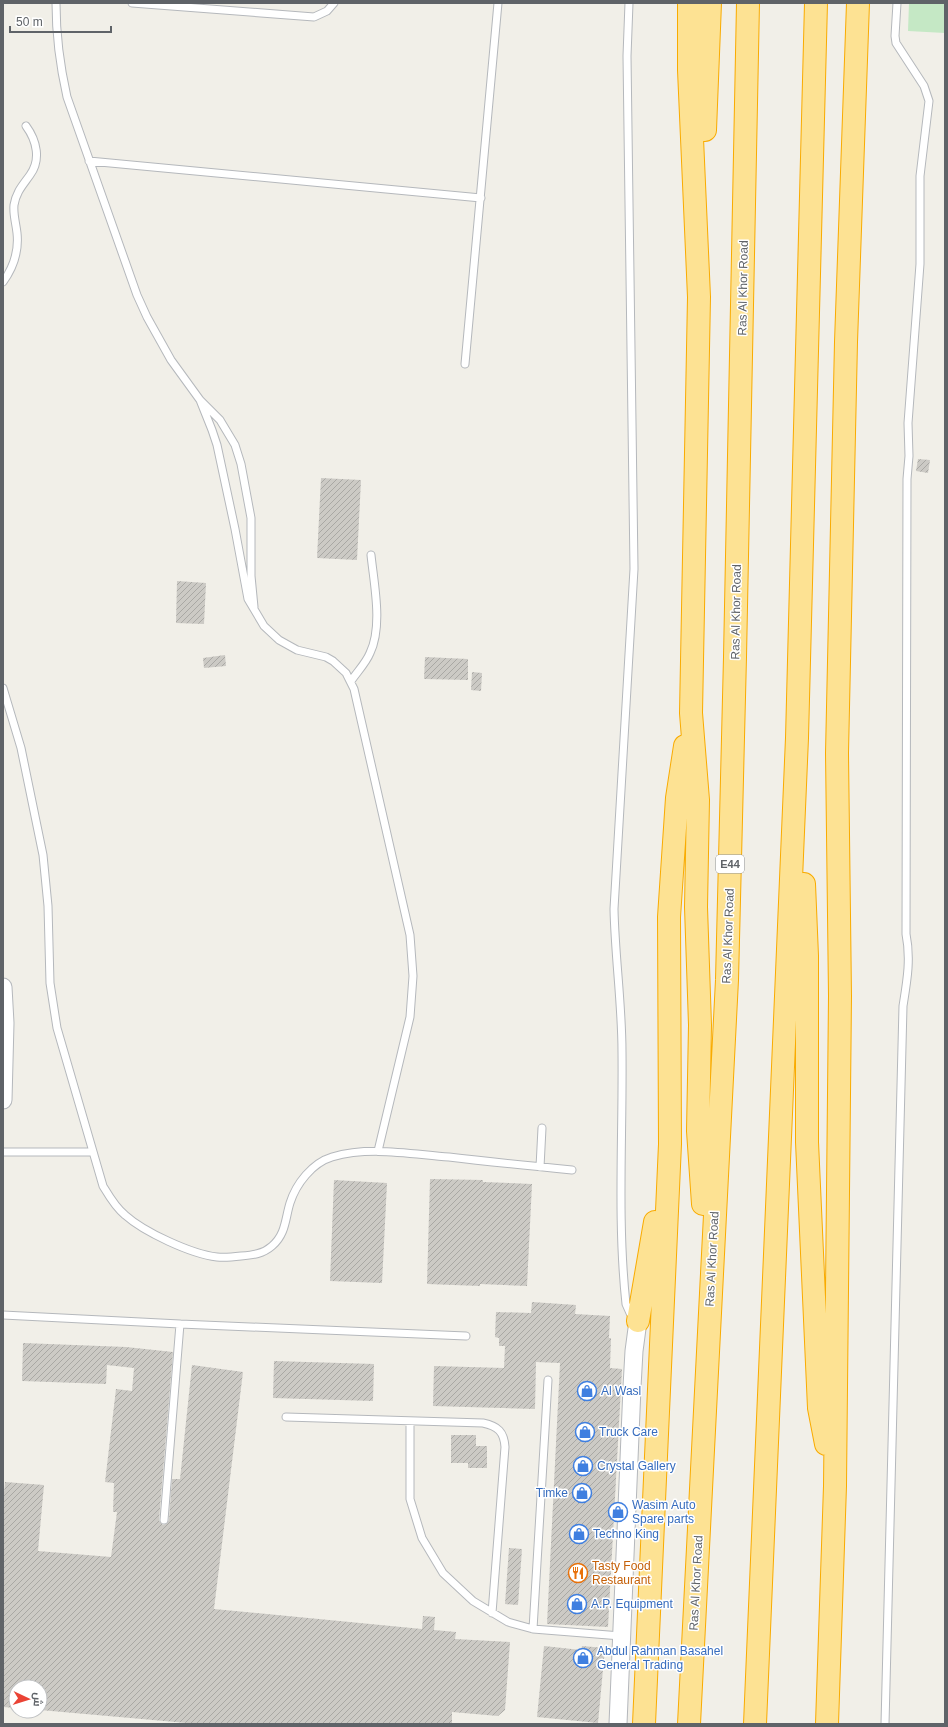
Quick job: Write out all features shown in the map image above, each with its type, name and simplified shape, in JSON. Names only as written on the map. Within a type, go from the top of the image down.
[{"type":"highway","points":[[689,3],[689,70],[698,297]]},
{"type":"highway","points":[[710,3],[698,297],[691,713],[698,800],[696,907],[700,1025],[698,1131],[710,1299]]},
{"type":"highway","name":"Ras Al Khor Road","points":[[690,1724],[727,980],[748,3]]},
{"type":"highway","points":[[755,1724],[797,738],[816,3]]},
{"type":"highway","points":[[827,1724],[835,1486],[840,1004],[837,753],[846,342],[858,3]]},
{"type":"highway","points":[[644,1724],[670,1144],[669,917],[677,798],[691,713]]},
{"type":"highway","points":[[797,738],[807,956],[807,1142],[818,1400],[835,1486]]},
{"type":"highway","points":[[638,1321],[654,1224],[660,1124],[670,1076]]},
{"type":"street","points":[[3,987],[5,1023],[3,1100]]},
{"type":"street","points":[[618,1724],[632,1387],[634,1351],[638,1321]]},
{"type":"lane","points":[[56,3],[56,31],[60,64],[67,97],[128,272],[147,317],[171,360],[200,400],[214,413],[226,428],[235,445],[241,464],[251,518],[251,568],[254,607]]},
{"type":"lane","points":[[132,3],[314,17],[327,11],[334,3]]},
{"type":"lane","points":[[465,364],[498,3]]},
{"type":"lane","points":[[629,3],[627,56],[634,569],[615,886],[614,932],[622,1052],[621,1206],[623,1271],[627,1309],[638,1321]]},
{"type":"lane","points":[[885,1724],[903,1006],[910,964],[906,934],[908,422],[919,273],[920,176],[929,101],[924,86],[896,43],[897,3]]},
{"type":"lane","points":[[3,282],[12,268],[17,249],[17,231],[14,214],[16,196],[30,175],[36,161],[36,146],[34,139],[26,126]]},
{"type":"lane","points":[[89,161],[481,198]]},
{"type":"lane","points":[[200,400],[217,445],[235,529],[246,594],[264,626],[279,640],[297,650],[322,656],[334,661],[351,681],[354,689],[410,935],[412,955],[413,983],[410,1017],[378,1151]]},
{"type":"lane","points":[[351,681],[370,653],[376,636],[376,594],[371,555]]},
{"type":"lane","points":[[3,688],[21,748],[43,855],[48,906],[50,983],[57,1028],[92,1152],[104,1186],[116,1206],[124,1214],[146,1229],[186,1249],[219,1258],[252,1255],[260,1254],[272,1246],[283,1232],[290,1203],[300,1183],[309,1172],[321,1162],[330,1158],[378,1151],[572,1170]]},
{"type":"lane","points":[[540,1167],[542,1128]]},
{"type":"lane","points":[[3,1152],[92,1152]]},
{"type":"lane","points":[[3,1315],[466,1336]]},
{"type":"lane","points":[[164,1520],[180,1324]]},
{"type":"lane","points":[[533,1629],[548,1380]]},
{"type":"lane","points":[[286,1417],[483,1423],[498,1428],[502,1433],[505,1447],[492,1613]]},
{"type":"lane","points":[[410,1421],[410,1499],[422,1538],[443,1573],[473,1601],[508,1622],[533,1629],[621,1636]]},
{"type":"green space","points":[[909,3],[945,3],[945,33],[908,31]]},
{"type":"building","points":[[918,459],[930,460],[928,473],[916,471]]},
{"type":"building","points":[[321,478],[361,480],[357,560],[317,558]]},
{"type":"building","points":[[177,581],[206,583],[204,624],[176,623]]},
{"type":"building","points":[[225,655],[226,666],[204,668],[203,658]]},
{"type":"building","points":[[425,657],[468,659],[468,680],[424,679]]},
{"type":"building","points":[[472,672],[482,673],[481,691],[471,690]]},
{"type":"building","points":[[430,1179],[483,1180],[483,1182],[532,1184],[527,1286],[427,1284]]},
{"type":"building","points":[[334,1180],[387,1183],[382,1283],[330,1281]]},
{"type":"building","points":[[532,1302],[576,1305],[575,1314],[610,1316],[610,1368],[622,1369],[608,1627],[547,1624],[560,1363],[536,1362],[535,1409],[433,1406],[434,1366],[504,1368],[505,1346],[499,1346],[499,1338],[495,1337],[496,1312],[531,1313]]},
{"type":"building","points":[[23,1343],[126,1347],[173,1352],[159,1520],[163,1525],[169,1520],[172,1479],[180,1479],[192,1365],[243,1372],[214,1609],[422,1629],[423,1616],[435,1617],[434,1630],[456,1632],[455,1639],[510,1642],[505,1710],[498,1716],[452,1712],[452,1724],[198,1724],[48,1711],[48,1679],[8,1679],[8,1707],[3,1707],[3,1503],[5,1482],[44,1485],[38,1551],[111,1557],[117,1512],[113,1512],[114,1483],[105,1482],[116,1389],[132,1391],[134,1368],[107,1365],[106,1384],[22,1381]]},
{"type":"building","points":[[274,1361],[374,1364],[373,1401],[273,1398]]},
{"type":"building","points":[[451,1435],[476,1435],[476,1446],[487,1446],[487,1468],[468,1468],[468,1463],[451,1463]]},
{"type":"building","points":[[509,1548],[522,1549],[518,1605],[505,1604]]},
{"type":"building","points":[[544,1646],[581,1650],[582,1646],[605,1648],[598,1723],[537,1717]]},
{"type":"place","name":"Al Wasl","points":[[587,1391]]},
{"type":"place","name":"Truck Care","points":[[585,1432]]},
{"type":"place","name":"Crystal Gallery","points":[[583,1466]]},
{"type":"place","name":"Timke","points":[[582,1493]]},
{"type":"place","name":"Wasim Auto Spare parts","points":[[618,1512]]},
{"type":"place","name":"Techno King","points":[[579,1534]]},
{"type":"place","name":"Tasty Food Restaurant","points":[[578,1573]]},
{"type":"place","name":"A.P. Equipment","points":[[577,1604]]},
{"type":"place","name":"Abdul Rahman Basahel General Trading","points":[[583,1658]]}]
